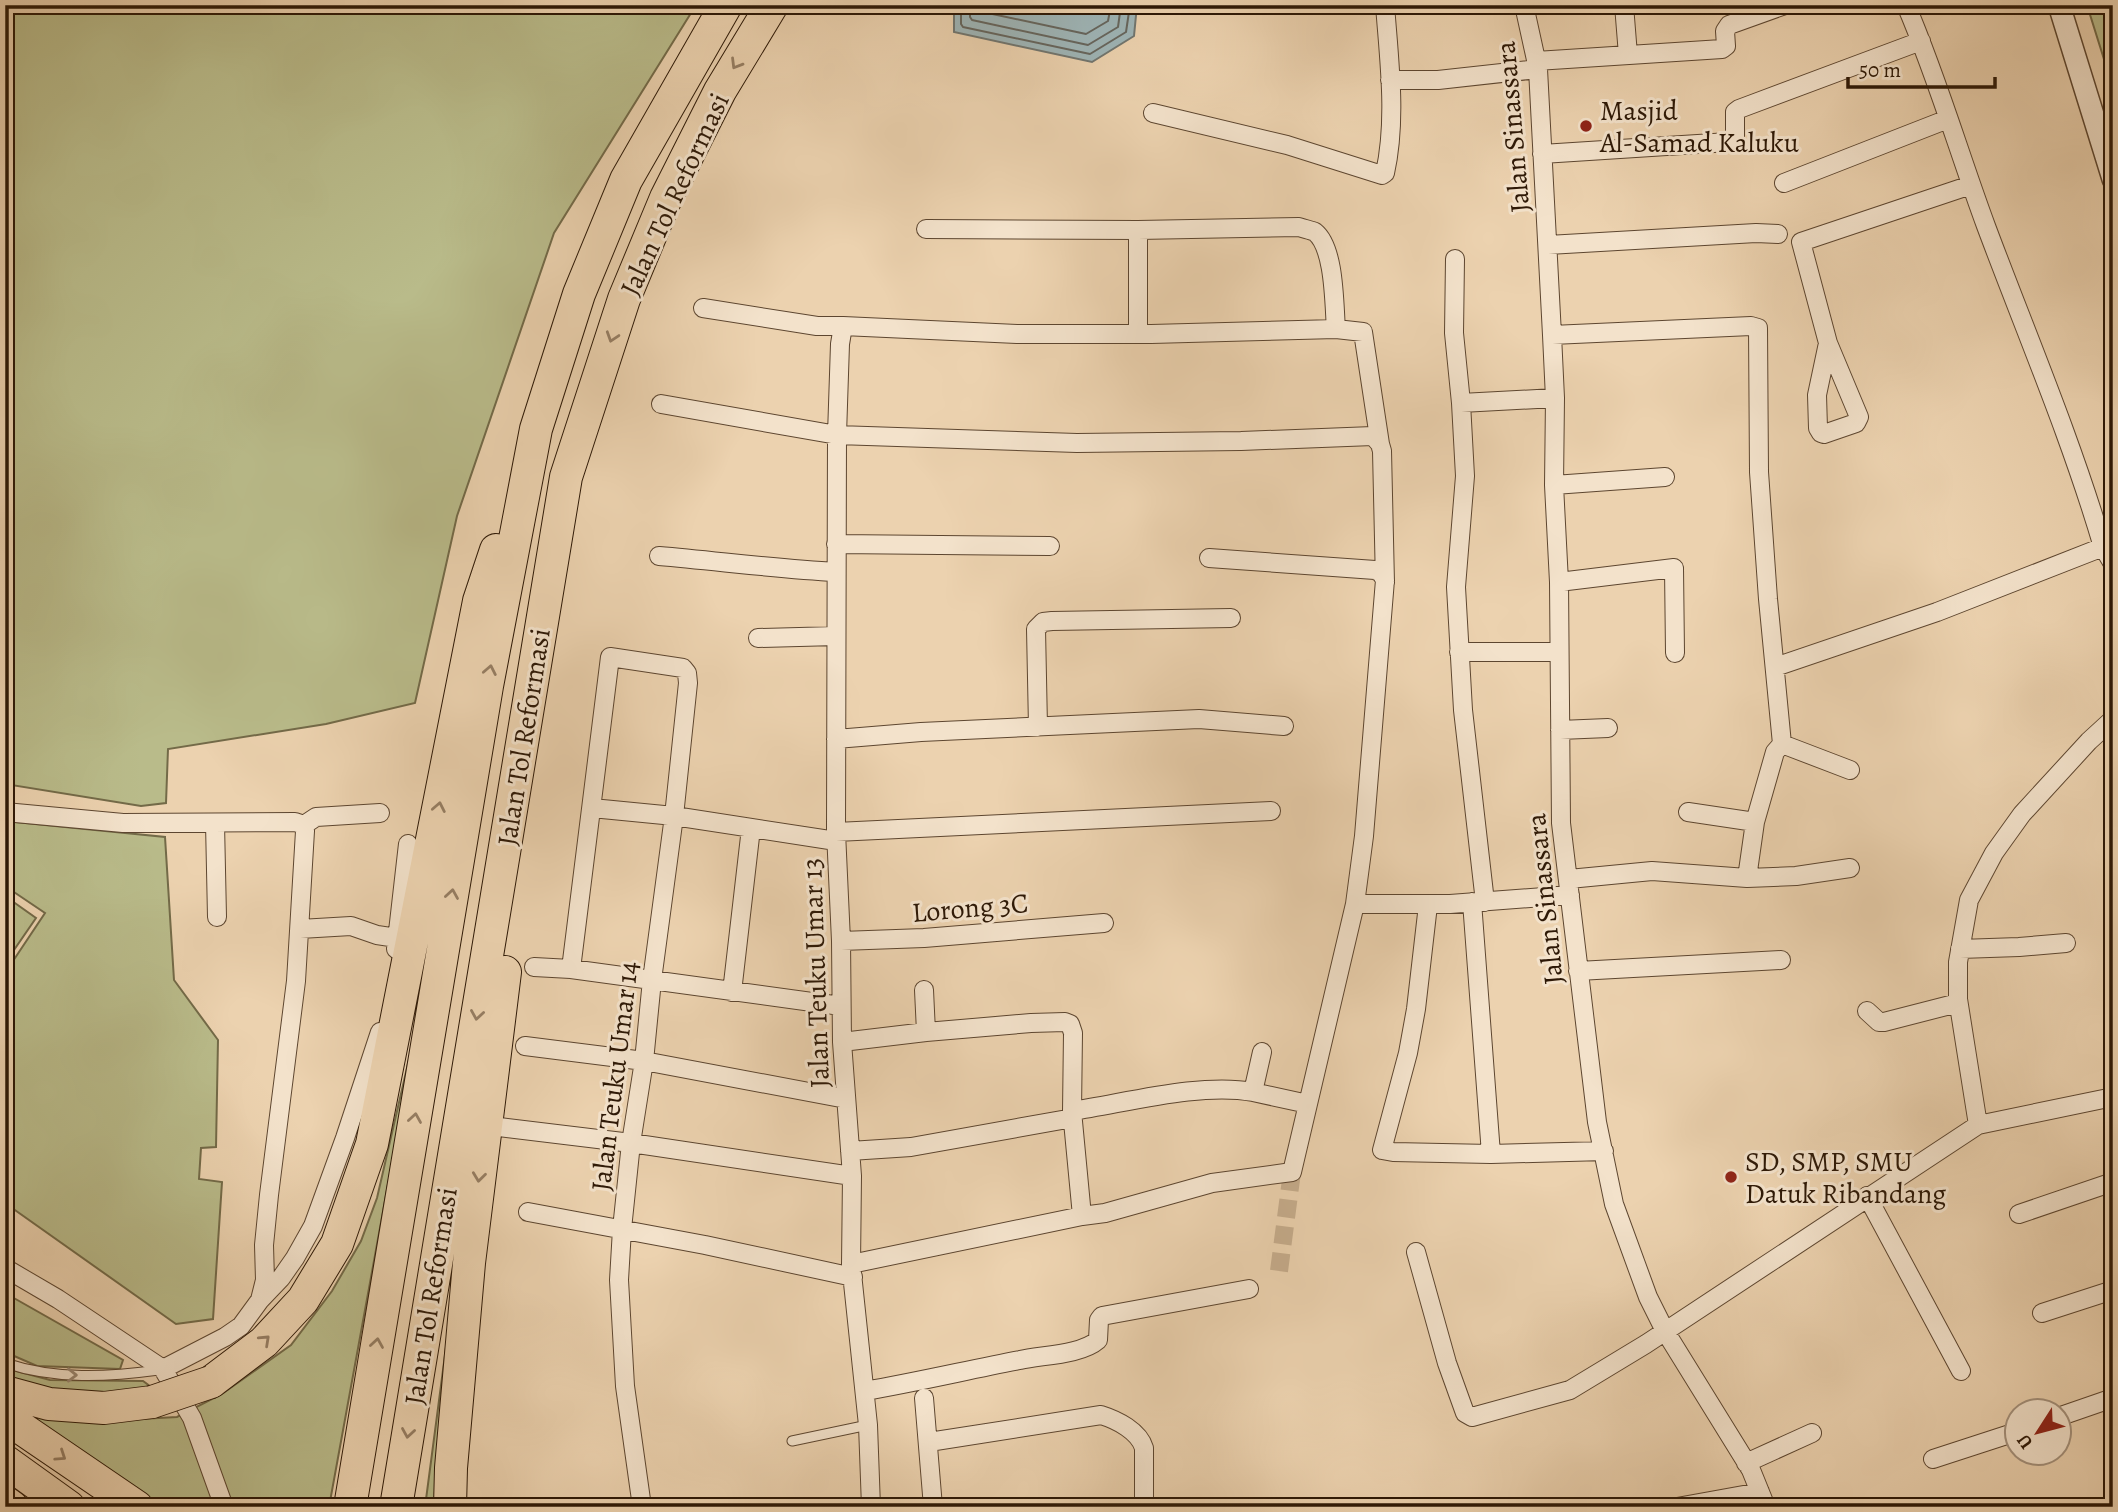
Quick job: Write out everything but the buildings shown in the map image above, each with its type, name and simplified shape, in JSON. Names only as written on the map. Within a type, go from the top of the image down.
[{"type":"highway","name":"Jalan Tol Reformasi","points":[[350,1507],[487,686],[536,429],[579,293],[626,180],[726,5]]},
{"type":"highway","name":"Jalan Tol Reformasi","points":[[396,1507],[566,477],[624,299],[666,198],[720,91],[772,5]]},
{"type":"highway","points":[[5,1392],[49,1404],[104,1408],[152,1402],[211,1382],[264,1342],[303,1300],[337,1244],[375,1131],[479,601],[536,429]]},
{"type":"highway","points":[[450,1507],[469,1263],[566,477]]},
{"type":"highway","points":[[5,1417],[137,1507]]},
{"type":"highway","points":[[5,1461],[69,1507]]},
{"type":"highway","points":[[5,1502],[12,1507]]},
{"type":"street","points":[[1153,113],[1287,145],[1382,176],[1385,173],[1390,146],[1390,80],[1385,5]]},
{"type":"street","name":"Jalan Sinassara","points":[[1524,5],[1537,65],[1555,398],[1560,823],[1597,1122],[1614,1204],[1648,1297],[1665,1331],[1746,1463],[1763,1499]]},
{"type":"street","points":[[1623,5],[1628,55]]},
{"type":"street","points":[[1390,80],[1438,80],[1628,55],[1723,49],[1726,46],[1725,31],[1729,25],[1785,5]]},
{"type":"street","points":[[1906,5],[2051,396],[2103,547],[2113,565]]},
{"type":"street","points":[[2059,5],[2113,178]]},
{"type":"street","points":[[1542,154],[1732,141],[1735,136],[1735,112],[1739,109],[1921,41]]},
{"type":"street","points":[[1784,183],[1948,119]]},
{"type":"street","points":[[1828,344],[1801,243],[1971,185]]},
{"type":"street","points":[[926,229],[1299,228],[1314,232],[1324,244],[1328,257],[1336,329]]},
{"type":"street","points":[[1138,230],[1138,334]]},
{"type":"street","name":"Jalan Sinassara","points":[[1548,245],[1779,234]]},
{"type":"street","points":[[1455,259],[1454,333],[1465,475],[1456,587],[1479,902],[1492,1154]]},
{"type":"street","points":[[528,1212],[852,1271],[1082,1216],[1105,1213],[1212,1183],[1292,1172],[1356,905],[1385,583],[1382,451],[1375,440],[1363,332],[1336,329],[1017,334],[817,326],[703,308]]},
{"type":"street","name":"Jalan Teuku Umar 13","points":[[843,326],[837,435],[836,836],[842,1042],[852,1176],[852,1271],[868,1425],[871,1507]]},
{"type":"street","points":[[1552,335],[1751,326],[1758,328],[1759,472],[1782,744],[1775,752],[1755,822],[1746,878]]},
{"type":"street","points":[[1461,403],[1555,398]]},
{"type":"street","points":[[661,404],[837,435],[1077,443],[1375,440]]},
{"type":"street","points":[[1554,485],[1665,477]]},
{"type":"street","points":[[836,544],[1049,546]]},
{"type":"street","points":[[1775,667],[1937,612],[2103,547]]},
{"type":"street","points":[[659,556],[836,572]]},
{"type":"street","points":[[1209,558],[1375,570],[1382,575],[1385,583]]},
{"type":"street","points":[[1559,582],[1674,568],[1675,653]]},
{"type":"street","points":[[1038,727],[1037,629],[1043,622],[1231,618]]},
{"type":"street","points":[[758,638],[836,636]]},
{"type":"street","points":[[1459,652],[1559,652]]},
{"type":"street","name":"Jalan Teuku Umar 14","points":[[592,808],[610,657],[681,667],[687,673],[688,683],[644,1061],[631,1143],[619,1280],[625,1386],[642,1507]]},
{"type":"street","points":[[836,739],[921,732],[1199,719],[1284,726]]},
{"type":"street","points":[[1978,1125],[1958,1003],[1960,949],[1969,900],[1994,853],[2035,800],[2113,719]]},
{"type":"street","points":[[1560,730],[1608,728]]},
{"type":"street","points":[[1782,744],[1850,769]]},
{"type":"street","points":[[571,969],[592,808],[836,836],[1271,811]]},
{"type":"street","points":[[5,812],[123,823],[295,822],[304,825]]},
{"type":"street","points":[[1688,812],[1755,822]]},
{"type":"street","points":[[304,825],[316,817],[380,813]]},
{"type":"street","points":[[215,823],[217,917]]},
{"type":"street","points":[[260,1300],[265,1280],[264,1245],[269,1195],[289,1051],[300,929],[304,825]]},
{"type":"street","points":[[732,992],[751,828]]},
{"type":"street","points":[[163,1369],[242,1326],[260,1300],[281,1278],[313,1226],[378,1042],[397,938],[408,844]]},
{"type":"street","points":[[1356,905],[1479,902],[1652,871],[1746,878],[1796,876],[1850,868]]},
{"type":"street","points":[[1428,905],[1415,1018],[1382,1150],[1492,1154],[1604,1151]]},
{"type":"street","name":"Lorong 3C","points":[[841,941],[923,939],[1104,923]]},
{"type":"street","points":[[300,929],[351,926],[377,935],[397,938]]},
{"type":"street","points":[[1960,949],[2066,943]]},
{"type":"street","points":[[1578,971],[1781,960]]},
{"type":"street","points":[[534,967],[571,969],[841,1006]]},
{"type":"street","points":[[924,990],[926,1032]]},
{"type":"street","points":[[1867,1011],[1879,1022],[1884,1022],[1958,1003]]},
{"type":"street","points":[[842,1042],[1031,1023],[1070,1024],[1073,1033],[1073,1115],[1082,1216]]},
{"type":"street","points":[[524,1045],[644,1061],[846,1099]]},
{"type":"street","points":[[1253,1091],[1262,1052]]},
{"type":"street","points":[[850,1151],[911,1147],[1195,1091],[1237,1089],[1308,1104]]},
{"type":"street","points":[[1416,1252],[1455,1387],[1463,1409],[1469,1416],[1570,1390],[1665,1331],[1978,1125],[2113,1097]]},
{"type":"street","points":[[499,1127],[631,1143],[852,1176]]},
{"type":"street","points":[[2019,1214],[2113,1182]]},
{"type":"street","points":[[1867,1196],[1961,1371]]},
{"type":"street","points":[[5,1268],[58,1299],[163,1369],[192,1418],[224,1507]]},
{"type":"street","points":[[865,1391],[1088,1347],[1098,1340],[1099,1320],[1102,1316],[1249,1289]]},
{"type":"street","points":[[2042,1313],[2113,1290]]},
{"type":"street","points":[[924,1398],[933,1507]]},
{"type":"street","points":[[2072,1412],[2113,1398]]},
{"type":"street","points":[[929,1442],[1101,1415],[1135,1433],[1143,1442],[1144,1507]]},
{"type":"street","points":[[1746,1463],[1812,1433]]},
{"type":"street","points":[[1933,1459],[2002,1437]]},
{"type":"street","points":[[1677,1507],[1763,1499]]},
{"type":"lane","points":[[5,1363],[26,1370],[63,1376],[117,1375],[163,1369]]},
{"type":"lane","points":[[792,1441],[868,1425]]},
{"type":"green space","points":[[5,5],[696,5],[554,233],[457,516],[415,703],[326,724],[168,749],[166,803],[141,806],[5,784]]},
{"type":"green space","points":[[2087,5],[2113,5],[2113,88]]},
{"type":"green space","points":[[5,821],[165,837],[174,980],[218,1040],[216,1147],[201,1148],[199,1179],[222,1182],[213,1319],[176,1324],[5,1203],[5,973],[45,913],[5,886]]},
{"type":"green space","points":[[5,896],[36,918],[5,963]]},
{"type":"green space","points":[[418,1020],[329,1507],[153,1507],[22,1409],[85,1422],[177,1417],[222,1394],[291,1345],[332,1291],[361,1241],[377,1198]]},
{"type":"green space","points":[[463,1218],[441,1507],[425,1507]]},
{"type":"green space","points":[[5,1293],[123,1360],[120,1369],[37,1366],[5,1352]]},
{"type":"green space","points":[[5,1368],[50,1380],[143,1381],[158,1392],[138,1398],[5,1384]]},
{"type":"water","points":[[954,5],[1137,5],[1134,36],[1092,62],[954,32]]},
{"type":"tunnel","points":[[1279,1271],[1292,1172]]},
{"type":"place","name":"Masjid Al-Samad Kaluku","points":[[1586,126]]},
{"type":"place","name":"SD, SMP, SMU Datuk Ribandang","points":[[1731,1177]]}]
